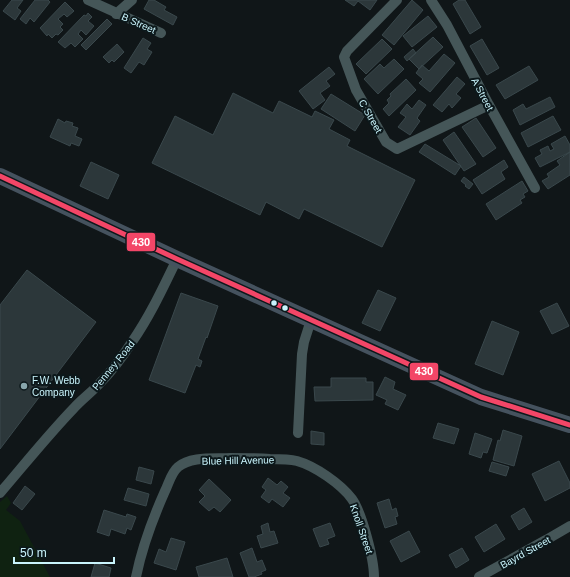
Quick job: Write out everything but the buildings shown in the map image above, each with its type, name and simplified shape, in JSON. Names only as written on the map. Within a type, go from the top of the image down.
[{"type":"main road","points":[[0,176],[177,259],[481,397],[570,425]]},
{"type":"street","name":"B Street","points":[[88,0],[116,14],[161,33]]},
{"type":"street","name":"B Street","points":[[116,14],[132,0]]},
{"type":"street","name":"C Street","points":[[397,0],[347,50],[344,57],[356,90],[386,142],[397,149],[489,105]]},
{"type":"street","name":"A Street","points":[[431,0],[447,25],[535,188]]},
{"type":"street","name":"Penney Road","points":[[0,493],[74,408],[100,383],[118,362],[132,343],[150,313],[177,259]]},
{"type":"street","points":[[298,433],[302,354],[311,320]]},
{"type":"street","name":"Blue Hill Avenue","points":[[136,577],[142,551],[158,507],[174,471],[178,466],[201,459],[244,458],[298,461]]},
{"type":"street","name":"Knoll Street","points":[[298,461],[324,474],[344,491],[355,504],[369,547],[374,577]]},
{"type":"street","name":"Bayrd Street","points":[[479,577],[570,526]]},
{"type":"green space","points":[[7,496],[11,503],[6,510],[20,521],[50,577],[0,577],[0,502]]},
{"type":"transit line","name":"430","points":[[0,176],[177,259],[481,397],[570,425]]},
{"type":"place","name":"F.W. Webb Company","points":[[24,386]]}]
